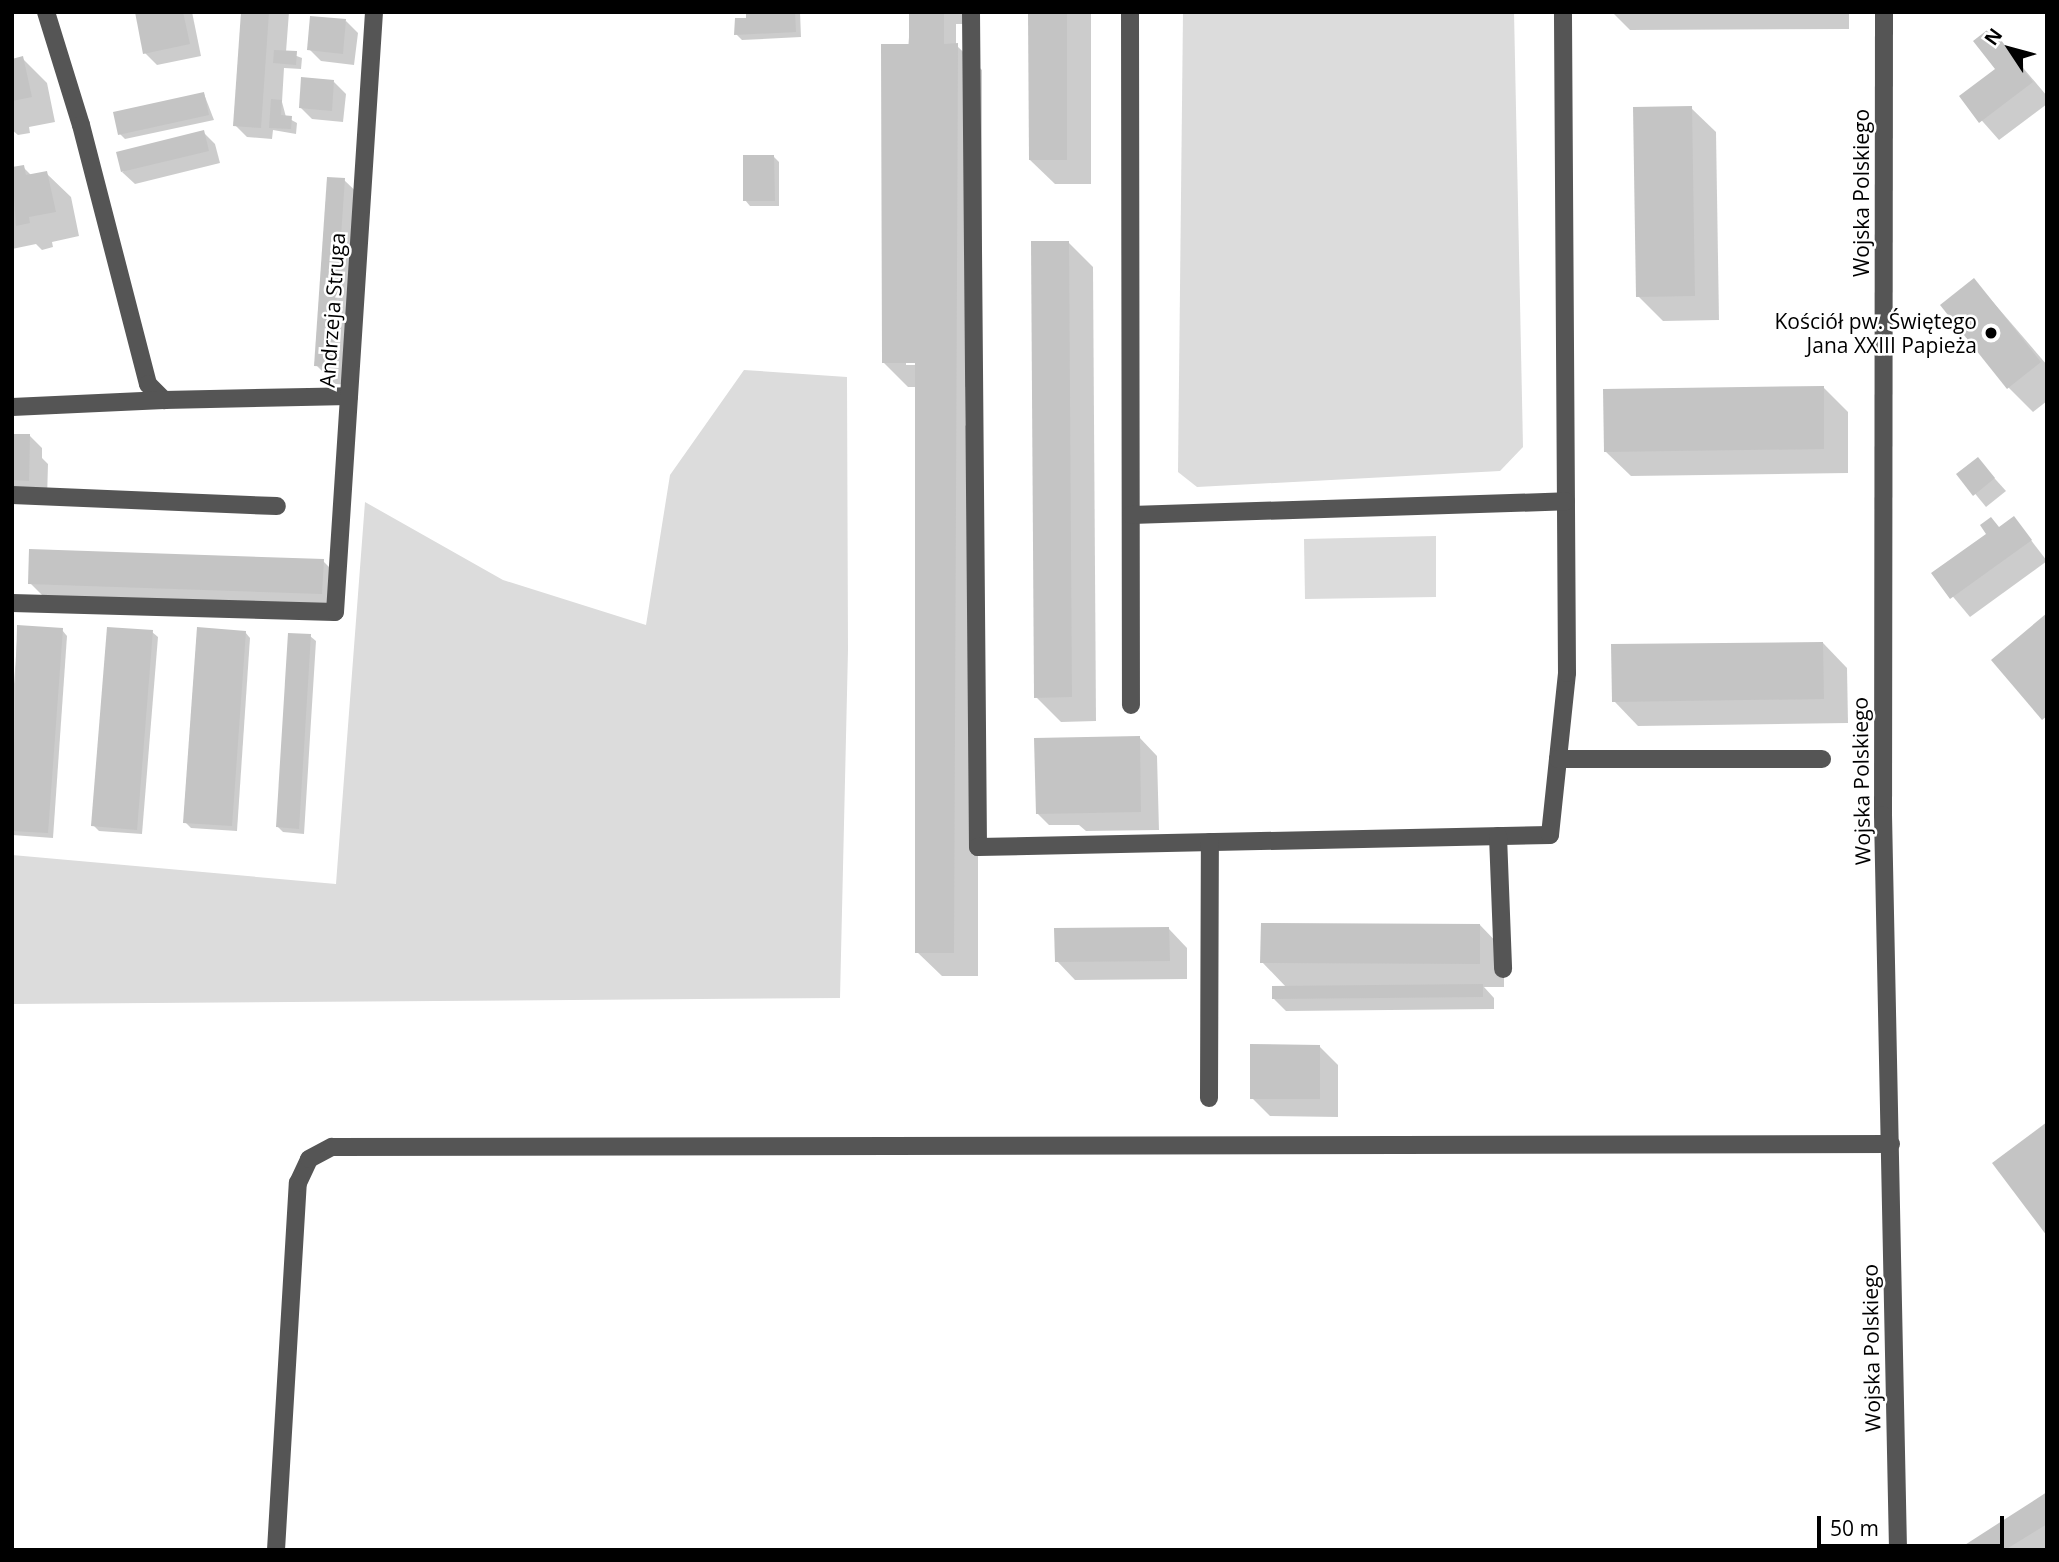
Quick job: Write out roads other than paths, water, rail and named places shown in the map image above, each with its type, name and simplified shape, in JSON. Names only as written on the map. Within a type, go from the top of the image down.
[{"type":"street","points":[[46,12],[81,125],[148,384],[164,400]]},
{"type":"street","name":"Andrzeja Struga","points":[[12,603],[335,611],[374,12]]},
{"type":"street","points":[[971,12],[978,847],[1550,835],[1567,673],[1563,12]]},
{"type":"street","points":[[1130,12],[1131,705]]},
{"type":"street","name":"Wojska Polskiego","points":[[1884,12],[1883,815],[1898,1550]]},
{"type":"street","points":[[12,407],[349,396]]},
{"type":"street","points":[[12,495],[277,506]]},
{"type":"street","points":[[1131,515],[1566,501]]},
{"type":"street","points":[[1558,759],[1822,760]]},
{"type":"street","points":[[1498,836],[1503,969]]},
{"type":"street","points":[[1209,1098],[1210,842]]},
{"type":"street","points":[[276,1550],[298,1183],[309,1159],[332,1147],[1891,1144]]},
{"type":"place","name":"Kościół pw. Świętego Jana XXIII Papieża","points":[[1991,333]]}]
